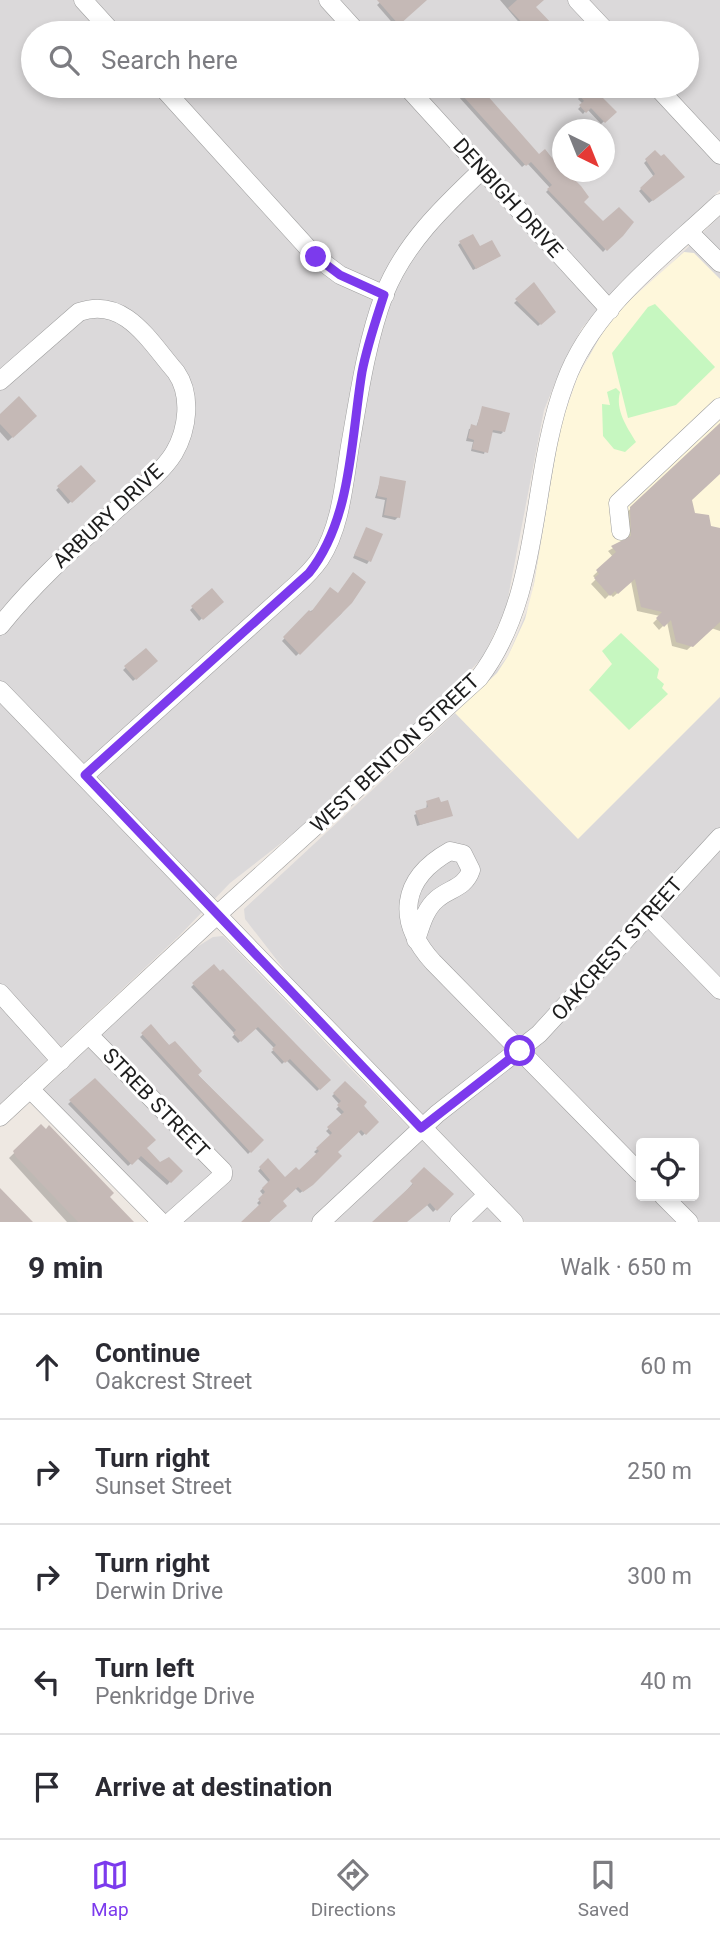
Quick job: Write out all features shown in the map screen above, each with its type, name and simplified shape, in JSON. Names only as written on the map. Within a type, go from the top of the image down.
[{"type":"street","points":[[83,0],[102,21]]},
{"type":"street","points":[[328,0],[347,21]]},
{"type":"street","points":[[577,0],[597,21]]},
{"type":"street","points":[[172,98],[327,267],[384,295]]},
{"type":"street","name":"DENBIGH DRIVE","points":[[417,98],[610,310]]},
{"type":"street","points":[[667,98],[720,155]]},
{"type":"street","points":[[85,775],[295,586],[320,559],[329,542],[342,498],[363,369],[384,295],[405,254],[420,234],[482,170]]},
{"type":"street","name":"WEST BENTON STREET","points":[[0,1118],[218,914],[479,678],[495,656],[517,606],[555,413],[565,382],[593,330],[610,310],[720,203]]},
{"type":"street","points":[[688,232],[720,263]]},
{"type":"street","name":"ARBURY DRIVE","points":[[0,381],[79,312],[91,308],[112,309],[129,319],[176,372],[182,380],[187,407],[180,440],[164,466],[44,575],[0,626]]},
{"type":"street","points":[[621,531],[618,503],[720,407]]},
{"type":"street","points":[[0,690],[514,1222]]},
{"type":"street","name":"OAKCREST STREET","points":[[321,1222],[421,1128],[520,1051],[557,1016],[720,837]]},
{"type":"street","points":[[416,940],[429,908],[436,899],[468,878],[471,870],[463,855],[450,851],[433,862],[416,880],[411,890],[407,914],[416,940],[433,962],[636,1169]]},
{"type":"street","points":[[648,916],[720,990]]},
{"type":"street","points":[[0,993],[61,1061]]},
{"type":"street","name":"STREB STREET","points":[[89,1035],[223,1171],[223,1175],[163,1222]]},
{"type":"street","points":[[30,1089],[163,1222]]},
{"type":"street","points":[[459,1222],[487,1195]]},
{"type":"street","points":[[668,1201],[689,1222]]},
{"type":"shaded area","points":[[0,0],[720,0],[720,190],[621,282],[582,328],[565,359],[544,410],[506,608],[483,657],[450,692],[312,819],[230,883],[180,935],[0,1104]]},
{"type":"shaded area","points":[[720,216],[720,1222],[525,1222],[314,1008],[245,919],[244,909],[481,689],[508,656],[531,601],[554,458],[589,354],[605,328]]},
{"type":"shaded area","points":[[684,252],[694,253],[720,279],[720,697],[578,839],[455,713],[497,673],[525,619],[534,584],[560,427],[578,376],[605,328],[629,301]]},
{"type":"shaded area","points":[[223,936],[503,1222],[160,1222],[37,1096],[192,950],[213,937]]},
{"type":"green space","points":[[655,304],[715,367],[676,405],[628,418],[612,353],[648,307]]},
{"type":"green space","points":[[616,388],[620,392],[619,405],[623,418],[636,442],[625,452],[614,449],[603,436],[602,404],[610,405],[607,392]]},
{"type":"green space","points":[[621,633],[659,669],[657,678],[664,684],[662,688],[668,694],[629,730],[589,690],[612,664],[602,651]]},
{"type":"building","points":[[377,0],[427,0],[403,21],[395,21]]},
{"type":"building","points":[[517,0],[544,0],[536,7],[549,21],[520,21],[508,8]]},
{"type":"building","points":[[465,98],[490,98],[539,154],[545,149],[552,158],[552,182],[577,182],[589,197],[584,202],[603,221],[619,207],[634,222],[607,251],[547,189],[552,185],[531,162],[526,166]]},
{"type":"building","points":[[582,98],[603,98],[617,112],[609,119],[601,119],[591,108],[586,113],[579,105],[584,101]]},
{"type":"building","points":[[655,150],[661,156],[664,154],[685,177],[653,201],[640,188],[655,174],[645,159]]},
{"type":"building","points":[[473,234],[480,246],[492,240],[501,256],[476,269],[459,241]]},
{"type":"building","points":[[534,282],[556,312],[541,325],[515,299]]},
{"type":"building","points":[[19,396],[37,416],[13,438],[0,424],[0,414]]},
{"type":"building","points":[[482,406],[510,413],[505,432],[493,430],[488,453],[472,449],[474,440],[468,438],[471,424],[477,426]]},
{"type":"building","points":[[720,423],[720,474],[692,500],[695,513],[709,515],[711,526],[720,528],[720,622],[693,647],[676,642],[671,620],[664,627],[656,618],[662,612],[641,607],[635,579],[618,594],[615,591],[610,596],[594,578],[599,574],[596,570],[616,552],[611,546],[631,536],[630,507]]},
{"type":"building","points":[[81,465],[96,481],[72,503],[57,486]]},
{"type":"building","points":[[380,476],[406,481],[400,518],[384,515],[387,498],[377,496]]},
{"type":"building","points":[[366,527],[383,534],[371,562],[354,555]]},
{"type":"building","points":[[353,572],[366,582],[352,603],[300,655],[283,637],[309,610],[311,612],[330,587],[338,593]]},
{"type":"building","points":[[212,588],[224,602],[203,620],[191,606]]},
{"type":"building","points":[[146,648],[158,661],[136,680],[124,666]]},
{"type":"building","points":[[439,797],[441,802],[448,800],[453,816],[420,825],[415,811],[428,807],[426,801]]},
{"type":"building","points":[[214,964],[220,971],[223,969],[331,1080],[320,1090],[290,1059],[285,1063],[272,1049],[276,1045],[258,1027],[241,1042],[233,1033],[236,1030],[192,983]]},
{"type":"building","points":[[151,1024],[169,1045],[175,1041],[202,1071],[198,1075],[264,1140],[251,1153],[141,1033]]},
{"type":"building","points":[[95,1078],[156,1140],[147,1148],[160,1162],[169,1157],[183,1171],[171,1183],[141,1156],[132,1165],[69,1100]]},
{"type":"building","points":[[345,1081],[367,1102],[364,1106],[379,1122],[366,1135],[361,1130],[338,1152],[342,1156],[313,1185],[303,1192],[298,1187],[283,1201],[287,1206],[269,1222],[241,1222],[261,1203],[258,1199],[265,1192],[262,1188],[270,1180],[259,1167],[268,1158],[285,1177],[296,1167],[299,1170],[319,1151],[316,1148],[332,1133],[327,1127],[344,1112],[337,1105],[341,1101],[333,1093]]},
{"type":"building","points":[[41,1124],[46,1129],[49,1125],[114,1193],[110,1197],[134,1222],[78,1222],[16,1157],[13,1151]]},
{"type":"building","points":[[424,1167],[454,1194],[437,1211],[430,1203],[407,1222],[372,1222],[413,1184],[410,1181]]},
{"type":"building","points":[[0,1188],[33,1222],[0,1222]]},
{"type":"route","points":[[316,257],[340,275],[384,295],[363,369],[342,498],[329,542],[309,573],[85,775],[421,1128],[453,1100],[520,1051]]}]
